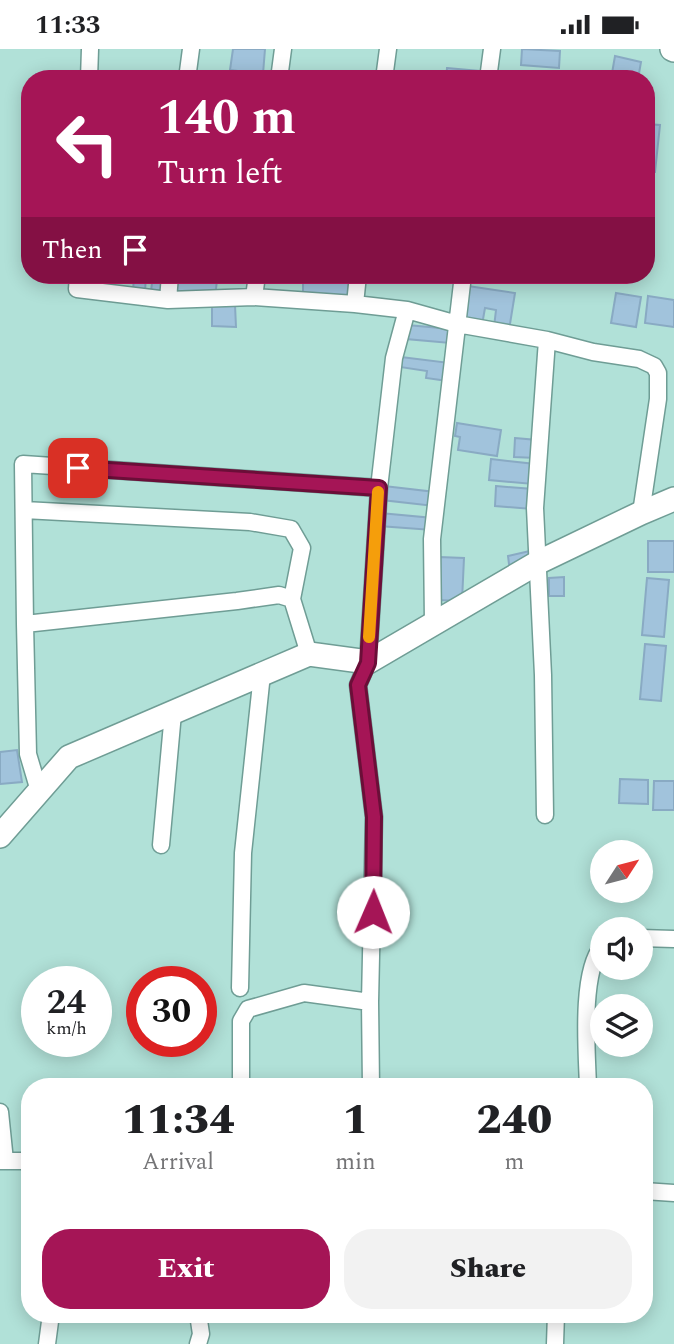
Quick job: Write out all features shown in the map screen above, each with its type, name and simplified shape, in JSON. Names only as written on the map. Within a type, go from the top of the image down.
[{"type":"street","points":[[89,70],[90,49]]},
{"type":"street","points":[[188,70],[191,49]]},
{"type":"street","points":[[280,70],[283,49]]},
{"type":"street","points":[[385,70],[388,49]]},
{"type":"street","points":[[489,70],[492,49]]},
{"type":"street","points":[[77,284],[77,289],[168,300],[254,297],[407,310],[457,324],[639,359],[654,366],[659,373],[658,399],[641,513]]},
{"type":"street","points":[[168,300],[169,284]]},
{"type":"street","points":[[254,297],[256,284]]},
{"type":"street","points":[[355,304],[357,284]]},
{"type":"street","points":[[433,623],[432,539],[462,284]]},
{"type":"street","points":[[371,1078],[374,817],[358,685],[368,663],[379,488],[394,358],[407,310]]},
{"type":"street","points":[[545,815],[543,675],[535,508],[547,340]]},
{"type":"street","points":[[39,791],[28,754],[23,464],[379,488]]},
{"type":"street","points":[[0,836],[69,757],[309,654],[368,663],[539,562],[674,499]]},
{"type":"street","points":[[24,510],[250,522],[291,529],[302,548],[292,599],[309,654]]},
{"type":"street","points":[[25,624],[279,594],[292,599]]},
{"type":"street","points":[[240,988],[243,853],[262,674]]},
{"type":"street","points":[[161,845],[173,713]]},
{"type":"street","points":[[653,938],[674,939]]},
{"type":"street","points":[[588,1078],[587,995],[590,980]]},
{"type":"street","points":[[241,1078],[241,1021],[248,1009],[304,993],[370,1002]]},
{"type":"street","points":[[0,1112],[3,1161],[21,1161]]},
{"type":"street","points":[[653,1192],[674,1193]]},
{"type":"street","points":[[47,1344],[50,1323]]},
{"type":"street","points":[[198,1344],[201,1334],[199,1323]]},
{"type":"street","points":[[555,1344],[556,1323]]},
{"type":"building","points":[[233,49],[265,49],[263,70],[230,70]]},
{"type":"building","points":[[522,49],[560,51],[559,68],[521,65]]},
{"type":"building","points":[[615,56],[641,62],[640,70],[613,70]]},
{"type":"building","points":[[655,125],[660,125],[655,172]]},
{"type":"building","points":[[133,284],[145,284],[145,292],[133,292]]},
{"type":"building","points":[[152,284],[163,284],[162,292],[151,291]]},
{"type":"building","points":[[174,284],[217,284],[215,298],[173,294]]},
{"type":"building","points":[[303,284],[349,284],[348,299],[303,299]]},
{"type":"building","points":[[468,286],[515,293],[509,330],[494,327],[496,310],[485,308],[482,325],[463,321]]},
{"type":"building","points":[[616,293],[641,297],[636,327],[611,323]]},
{"type":"building","points":[[648,296],[674,300],[674,327],[645,323]]},
{"type":"building","points":[[212,304],[235,305],[236,327],[212,326]]},
{"type":"building","points":[[407,325],[451,329],[450,343],[406,339]]},
{"type":"building","points":[[401,357],[450,363],[448,381],[426,378],[427,371],[400,367]]},
{"type":"building","points":[[457,423],[501,430],[497,456],[458,450],[460,437],[455,436]]},
{"type":"building","points":[[515,438],[537,440],[536,458],[514,457]]},
{"type":"building","points":[[491,459],[535,464],[533,484],[489,480]]},
{"type":"building","points":[[384,486],[435,492],[434,506],[382,500]]},
{"type":"building","points":[[496,486],[533,489],[532,509],[495,506]]},
{"type":"building","points":[[380,513],[433,518],[432,530],[379,526]]},
{"type":"building","points":[[648,541],[674,541],[674,572],[648,572]]},
{"type":"building","points":[[534,550],[535,561],[510,572],[508,556]]},
{"type":"building","points":[[439,557],[464,558],[462,601],[436,600]]},
{"type":"building","points":[[564,577],[564,596],[549,596],[549,578]]},
{"type":"building","points":[[647,578],[669,580],[664,637],[642,635]]},
{"type":"building","points":[[645,644],[666,646],[661,701],[640,699]]},
{"type":"building","points":[[17,750],[22,782],[0,784],[0,752]]},
{"type":"building","points":[[620,779],[648,780],[648,804],[619,803]]},
{"type":"building","points":[[654,781],[674,781],[674,810],[653,810]]},
{"type":"slow traffic","points":[[369,637],[378,492]]},
{"type":"route","points":[[78,468],[379,488],[368,663],[358,685],[374,817],[373,912]]}]
